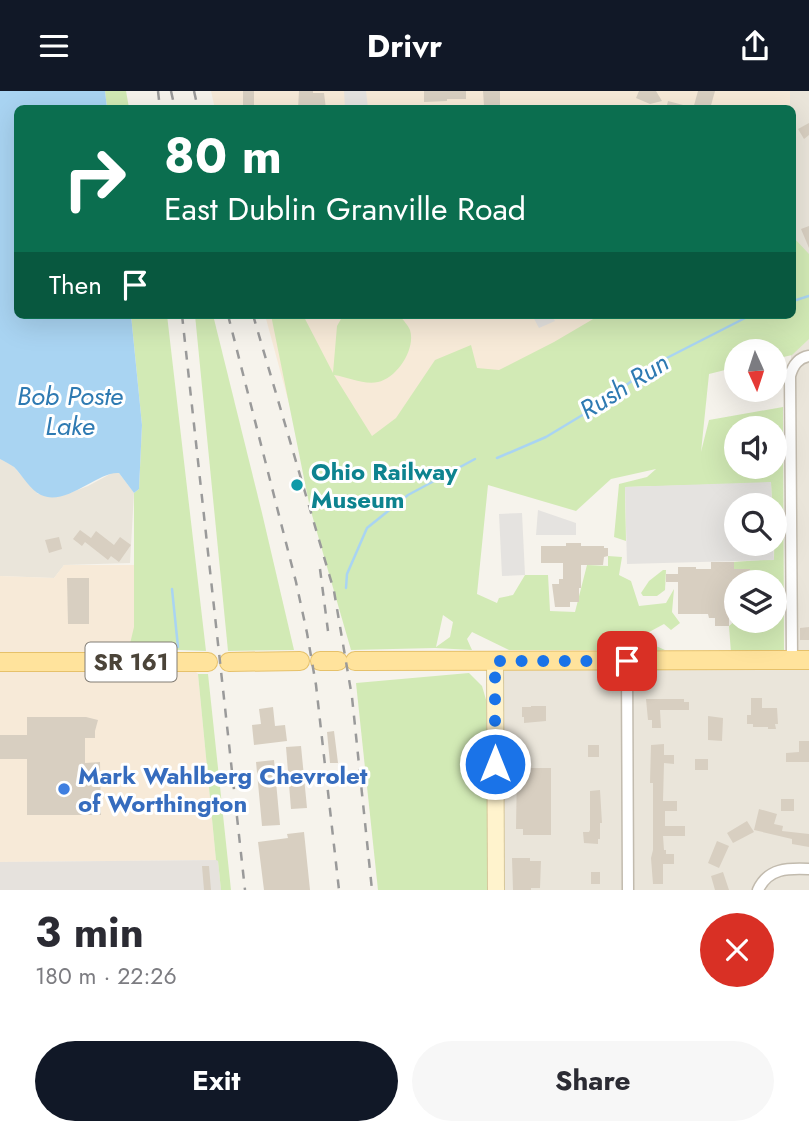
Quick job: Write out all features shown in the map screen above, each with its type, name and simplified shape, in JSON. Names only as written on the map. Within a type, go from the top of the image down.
[{"type":"main road","points":[[320,661],[800,660]]},
{"type":"main road","points":[[229,661],[300,661]]},
{"type":"main road","name":"SR 161","points":[[0,662],[208,662]]},
{"type":"street","points":[[800,660],[790,376],[796,363],[809,356]]},
{"type":"street","points":[[495,661],[496,890]]},
{"type":"street","points":[[627,661],[628,890]]},
{"type":"street","points":[[758,890],[765,878],[781,870],[809,869]]},
{"type":"shaded area","points":[[211,91],[790,91],[790,105],[214,105]]},
{"type":"shaded area","points":[[344,91],[366,91],[368,105],[345,105]]},
{"type":"shaded area","points":[[790,91],[809,91],[809,890],[496,890],[495,661],[791,660],[791,319],[796,319],[796,105],[790,105]]},
{"type":"shaded area","points":[[266,319],[791,319],[792,355],[788,355],[788,339],[724,339],[724,355],[306,466]]},
{"type":"shaded area","points":[[534,319],[555,321],[539,328]]},
{"type":"shaded area","points":[[0,459],[12,465],[38,494],[64,495],[112,473],[119,473],[134,493],[130,563],[64,565],[54,578],[0,576]]},
{"type":"shaded area","points":[[771,482],[771,493],[724,493],[724,556],[774,556],[774,560],[627,564],[625,487]]},
{"type":"shaded area","points":[[538,510],[576,523],[576,535],[536,535]]},
{"type":"shaded area","points":[[522,513],[525,575],[502,576],[499,514]]},
{"type":"shaded area","points":[[64,565],[140,565],[137,627],[129,651],[194,670],[198,674],[216,860],[0,862],[0,576],[54,578]]},
{"type":"shaded area","points":[[218,860],[221,890],[0,890],[0,862]]},
{"type":"green space","points":[[105,91],[126,91],[128,105],[107,105]]},
{"type":"green space","points":[[796,240],[809,254],[809,339],[788,356],[788,339],[724,339],[724,370],[709,374],[701,452],[709,420],[724,417],[724,479],[783,479],[783,493],[771,493],[771,483],[625,487],[626,541],[614,537],[619,484],[647,477],[656,469],[611,479],[576,511],[488,485],[477,594],[497,603],[499,598],[513,595],[525,575],[548,575],[550,611],[575,612],[587,565],[608,566],[608,556],[622,557],[619,575],[631,581],[639,606],[666,603],[674,589],[672,612],[680,623],[671,630],[664,624],[638,638],[665,650],[509,650],[472,632],[467,639],[472,650],[351,650],[310,508],[272,319],[305,319],[333,373],[337,326],[341,319],[403,319],[407,324],[411,338],[408,354],[392,375],[373,383],[334,375],[372,436],[396,418],[435,360],[471,345],[477,368],[499,370],[593,319],[796,319]],"holes":[[[443,615],[453,622],[450,637],[436,647]]]},
{"type":"green space","points":[[131,319],[167,319],[206,651],[129,648],[134,627],[134,493],[139,489],[142,425]]},
{"type":"green space","points":[[195,319],[214,319],[294,650],[228,651]]},
{"type":"green space","points":[[783,407],[783,416],[732,416]]},
{"type":"green space","points":[[784,556],[784,570],[734,569],[734,562]]},
{"type":"green space","points":[[666,570],[665,590],[657,596],[643,596],[641,593],[649,581]]},
{"type":"green space","points":[[730,633],[784,633],[784,652],[731,653]]},
{"type":"green space","points":[[469,673],[482,686],[487,703],[487,890],[378,890],[356,683]]},
{"type":"green space","points":[[198,674],[208,674],[231,890],[221,890],[216,860]]},
{"type":"water","name":"Bob Poste Lake","points":[[0,91],[105,91],[107,105],[14,105],[14,319],[131,319],[142,425],[139,489],[134,493],[119,473],[101,477],[61,496],[41,495],[14,467],[0,459]]},
{"type":"building","points":[[243,91],[254,91],[254,105],[243,105]]},
{"type":"building","points":[[299,91],[324,93],[326,105],[298,105]]},
{"type":"building","points":[[424,91],[466,91],[466,99],[424,102]]},
{"type":"building","points":[[483,91],[500,91],[500,105],[484,105]]},
{"type":"building","points":[[639,91],[656,91],[662,101],[650,104],[636,98]]},
{"type":"building","points":[[698,91],[715,91],[711,105],[694,105]]},
{"type":"building","points":[[668,101],[683,105],[667,105]]},
{"type":"building","points":[[809,123],[809,135],[804,139],[798,129]]},
{"type":"building","points":[[809,226],[809,248],[801,229]]},
{"type":"building","points":[[80,530],[91,538],[96,531],[114,545],[120,537],[131,545],[119,562],[111,556],[108,560],[85,542],[82,546],[73,539]]},
{"type":"building","points":[[59,537],[62,549],[49,553],[45,540]]},
{"type":"building","points":[[566,543],[604,546],[608,548],[608,556],[604,557],[603,565],[581,565],[579,602],[570,602],[570,607],[555,607],[552,584],[559,584],[559,579],[563,579],[563,563],[541,563],[541,546],[566,546]]},
{"type":"building","points":[[711,562],[734,562],[734,569],[750,569],[724,570],[724,626],[715,626],[715,618],[709,618],[708,614],[678,614],[678,582],[666,582],[666,574],[678,574],[678,567],[711,569]]},
{"type":"building","points":[[67,578],[89,578],[89,624],[68,624]]},
{"type":"building","points":[[809,627],[809,640],[800,640],[800,628]]},
{"type":"building","points":[[751,698],[762,698],[762,708],[777,708],[776,729],[747,724],[747,715],[751,715]]},
{"type":"building","points":[[646,699],[684,699],[684,702],[689,702],[689,710],[660,710],[661,728],[652,728],[652,720],[648,720]]},
{"type":"building","points":[[546,706],[546,721],[524,723],[522,707]]},
{"type":"building","points":[[273,707],[275,726],[285,725],[287,741],[254,745],[252,725],[261,724],[259,709]]},
{"type":"building","points":[[708,716],[723,718],[722,741],[708,740]]},
{"type":"building","name":"Mark Wahlberg Chevrolet of Worthington","points":[[27,717],[86,717],[98,720],[95,738],[85,738],[85,763],[100,762],[101,815],[27,815],[27,759],[0,759],[0,735],[27,735]]},
{"type":"building","points":[[334,731],[338,763],[330,763],[327,732]]},
{"type":"building","points":[[799,741],[809,741],[809,762],[786,762],[786,753],[799,752]]},
{"type":"building","points":[[664,744],[664,755],[674,755],[674,764],[664,763],[663,801],[677,801],[677,811],[665,811],[665,826],[685,826],[685,836],[663,836],[664,850],[666,854],[674,854],[674,864],[663,864],[663,884],[653,884],[651,745]]},
{"type":"building","points":[[588,745],[599,745],[599,757],[588,757]]},
{"type":"building","points":[[301,746],[307,808],[291,809],[286,747]]},
{"type":"building","points":[[695,759],[708,759],[708,770],[695,770]]},
{"type":"building","points":[[274,760],[280,825],[262,826],[256,762]]},
{"type":"building","points":[[517,768],[551,768],[551,835],[523,835],[523,829],[516,829]]},
{"type":"building","points":[[600,790],[600,839],[598,844],[584,843],[583,832],[590,830],[590,791]]},
{"type":"building","points":[[781,799],[794,799],[794,811],[781,811]]},
{"type":"building","points":[[759,809],[777,814],[774,824],[783,826],[782,831],[809,834],[809,847],[792,844],[792,839],[754,830]]},
{"type":"building","points":[[747,821],[754,832],[733,843],[727,833]]},
{"type":"building","points":[[304,832],[310,890],[264,890],[258,842],[288,838],[287,834]]},
{"type":"building","points":[[717,841],[729,846],[719,868],[708,863]]},
{"type":"building","points":[[512,858],[541,861],[540,888],[513,890]]},
{"type":"building","points":[[202,866],[209,866],[211,890],[204,890]]},
{"type":"building","points":[[591,872],[600,872],[600,884],[591,884]]},
{"type":"building","points":[[723,872],[729,890],[715,890],[711,876]]},
{"type":"waterway","name":"Rush Run","points":[[796,300],[809,296]]},
{"type":"waterway","name":"Rush Run","points":[[497,458],[546,437],[599,405],[655,364],[743,319]]},
{"type":"waterway","name":"Rush Run","points":[[346,588],[347,574],[367,528],[408,495],[475,459]]},
{"type":"waterway","name":"Rush Run","points":[[172,589],[178,647]]},
{"type":"railway","points":[[158,91],[160,105]]},
{"type":"railway","points":[[171,91],[174,105]]},
{"type":"railway","points":[[194,91],[197,105]]},
{"type":"railway","points":[[182,319],[245,890]]},
{"type":"railway","points":[[229,319],[307,633],[316,685],[339,890]]},
{"type":"railway","points":[[254,319],[334,591],[352,697],[372,890]]},
{"type":"railway","points":[[320,569],[328,631]]},
{"type":"place","name":"Ohio Railway Museum","points":[[297,485]]},
{"type":"place","name":"Mark Wahlberg Chevrolet of Worthington","points":[[64,789]]},
{"type":"route","points":[[495,764],[495,661],[627,661]]}]
